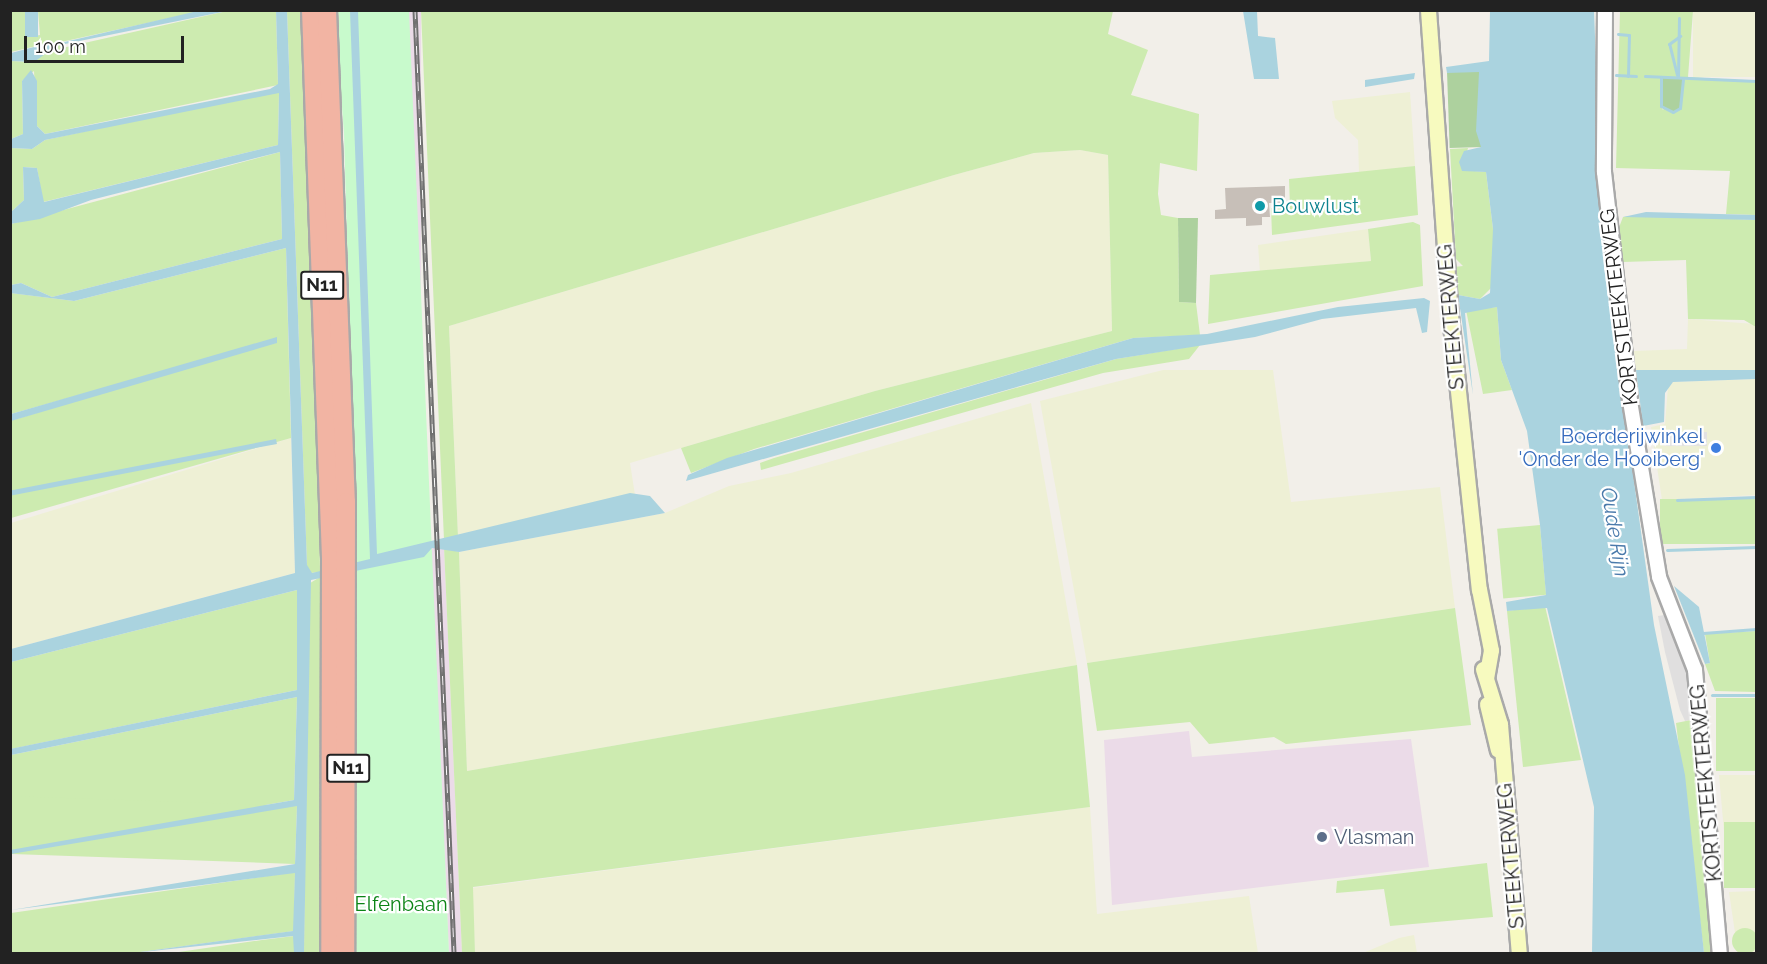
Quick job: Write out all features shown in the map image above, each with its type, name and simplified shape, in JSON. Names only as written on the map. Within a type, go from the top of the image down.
[{"type":"highway","name":"N11","points":[[311,10],[339,557]]},
{"type":"highway","name":"N11","points":[[327,10],[345,954]]},
{"type":"highway","name":"N11","points":[[330,954],[339,585]]},
{"type":"main road","name":"STEEKTERWEG","points":[[1428,10],[1450,315],[1485,622],[1491,650],[1486,677],[1488,695],[1500,724],[1519,954]]},
{"type":"street","name":"KORTSTEEKTERWEG","points":[[1605,10],[1604,172],[1629,391],[1659,577],[1695,670],[1720,954]]},
{"type":"shaded area","points":[[409,11],[421,11],[421,540],[409,540]]},
{"type":"shaded area","points":[[1664,432],[1707,432],[1707,446],[1664,446]]},
{"type":"shaded area","points":[[444,547],[462,953],[449,953],[435,647],[431,548]]},
{"type":"shaded area","points":[[1671,614],[1687,657],[1696,719],[1685,721],[1665,652],[1658,616]]},
{"type":"shaded area","points":[[1189,731],[1192,757],[1411,739],[1429,867],[1112,905],[1104,740]]},
{"type":"green space","points":[[11,11],[25,11],[28,37],[40,35],[38,11],[202,11],[61,42],[62,48],[227,11],[276,11],[278,85],[45,134],[37,126],[34,71],[22,81],[23,134],[11,139],[11,61],[31,62],[52,49],[49,43],[11,52]]},
{"type":"green space","points":[[287,11],[302,11],[317,352],[320,572],[311,573],[307,566]]},
{"type":"green space","name":"Elfenbaan","points":[[334,11],[409,11],[449,953],[353,953],[356,563],[344,132]]},
{"type":"green space","points":[[421,11],[1113,11],[1108,34],[1148,50],[1131,95],[1199,114],[1197,171],[1160,163],[1158,194],[1161,215],[1178,218],[1179,302],[1196,303],[1200,335],[1133,338],[754,449],[691,473],[681,448],[875,391],[1112,331],[1108,155],[1080,150],[1034,153],[449,326],[458,537],[444,540]]},
{"type":"green space","points":[[1620,11],[1693,11],[1688,77],[1756,81],[1756,215],[1726,214],[1730,171],[1616,168]],"holes":[[[1661,77],[1683,77],[1663,110]]]},
{"type":"green space","points":[[1693,11],[1756,11],[1756,77],[1693,77]]},
{"type":"green space","points":[[1479,71],[1482,147],[1450,148],[1447,72]]},
{"type":"green space","points":[[1661,77],[1683,77],[1680,108],[1673,112],[1661,106]]},
{"type":"green space","points":[[274,91],[279,93],[278,145],[43,202],[37,168],[23,167],[24,200],[11,212],[11,148],[32,149],[45,140]]},
{"type":"green space","points":[[1410,92],[1415,166],[1359,173],[1358,140],[1335,118],[1332,101]]},
{"type":"green space","points":[[1468,148],[1462,170],[1486,172],[1493,229],[1494,285],[1480,299],[1458,295],[1454,267],[1463,266],[1456,259],[1450,149]]},
{"type":"green space","points":[[1080,150],[1108,155],[1112,331],[875,391],[630,463],[635,495],[458,537],[449,326],[954,175],[1034,153]]},
{"type":"green space","points":[[280,152],[282,239],[52,297],[21,283],[11,285],[11,224]]},
{"type":"green space","points":[[1415,166],[1418,215],[1272,235],[1271,208],[1290,207],[1289,179]]},
{"type":"green space","points":[[1648,215],[1756,220],[1756,327],[1744,320],[1688,319],[1686,260],[1623,262],[1618,230],[1623,217]]},
{"type":"green space","points":[[1178,218],[1198,218],[1196,303],[1179,302]]},
{"type":"green space","points":[[1413,222],[1420,225],[1423,286],[1208,324],[1210,275],[1371,261],[1368,229]]},
{"type":"green space","points":[[1368,229],[1371,261],[1260,272],[1258,245]]},
{"type":"green space","points":[[286,248],[291,438],[11,518],[10,421],[279,339],[11,414],[11,293],[74,301]]},
{"type":"green space","points":[[1497,307],[1501,360],[1512,390],[1483,394],[1466,310]]},
{"type":"green space","points":[[1688,319],[1755,324],[1756,370],[1636,370],[1634,351],[1687,349]]},
{"type":"green space","points":[[1200,345],[1189,359],[1103,373],[761,470],[760,463],[774,458],[1116,359]]},
{"type":"green space","points":[[1163,370],[1273,370],[1291,502],[1440,487],[1455,608],[1087,663],[1040,401]]},
{"type":"green space","points":[[1756,379],[1756,495],[1662,500],[1651,427],[1665,424],[1668,387],[1673,382]]},
{"type":"green space","points":[[1031,403],[1077,665],[467,771],[459,552],[665,513],[729,486],[791,473]]},
{"type":"green space","points":[[291,438],[295,573],[11,649],[11,523]]},
{"type":"green space","points":[[1660,499],[1756,499],[1756,544],[1660,544]]},
{"type":"green space","points":[[1540,525],[1546,595],[1503,598],[1497,529]]},
{"type":"green space","points":[[444,547],[459,552],[467,771],[1077,665],[1090,807],[473,887],[475,953],[462,953]]},
{"type":"green space","points":[[320,577],[321,953],[304,954],[307,585]]},
{"type":"green space","points":[[297,590],[297,690],[11,749],[11,662]]},
{"type":"green space","points":[[1545,606],[1581,760],[1523,767],[1507,611]]},
{"type":"green space","points":[[1455,608],[1471,725],[1286,744],[1274,737],[1209,744],[1190,722],[1097,731],[1087,663]]},
{"type":"green space","points":[[1756,631],[1756,692],[1715,691],[1705,664],[1710,663],[1705,634]]},
{"type":"green space","points":[[297,697],[294,800],[11,850],[11,755]]},
{"type":"green space","points":[[1716,698],[1756,698],[1756,771],[1716,771]]},
{"type":"green space","points":[[1696,719],[1716,953],[1704,953],[1676,723]]},
{"type":"green space","points":[[1719,775],[1756,775],[1756,888],[1729,888]]},
{"type":"green space","points":[[10,796],[297,806],[295,864],[10,854]]},
{"type":"green space","points":[[1090,807],[1097,914],[1249,896],[1258,953],[475,953],[472,888]]},
{"type":"green space","points":[[1724,822],[1756,822],[1756,888],[1724,888]]},
{"type":"green space","points":[[1487,863],[1493,917],[1390,926],[1384,889],[1336,893],[1337,881]]},
{"type":"green space","points":[[295,872],[294,931],[133,953],[11,954],[11,913]]},
{"type":"green space","points":[[1756,891],[1756,953],[1738,953],[1729,892]]},
{"type":"green space","points":[[1745,928],[1754,932],[1758,941],[1754,950],[1745,954],[1736,950],[1732,941],[1736,932]]},
{"type":"green space","points":[[1414,935],[1417,953],[1363,953],[1399,938]]},
{"type":"green space","points":[[294,936],[294,953],[165,954],[262,940]]},
{"type":"water","points":[[202,10],[227,11],[60,45],[60,43]]},
{"type":"water","points":[[25,11],[38,11],[38,37],[25,37]]},
{"type":"water","points":[[276,11],[287,11],[307,565],[312,573],[370,559],[350,11],[358,11],[377,554],[630,493],[650,496],[665,513],[459,552],[432,548],[424,557],[311,580],[304,953],[294,953],[293,936],[133,953],[293,931],[295,873],[11,910],[295,864],[297,806],[11,854],[10,850],[294,800],[297,697],[11,755],[10,749],[297,690],[297,590],[11,662],[11,649],[295,573],[286,248],[74,301],[10,293],[11,285],[21,283],[52,297],[282,239],[280,152],[91,200],[40,219],[10,224],[11,212],[24,200],[23,167],[37,168],[44,202],[278,145],[279,93],[45,140],[32,149],[11,148],[11,139],[23,134],[22,81],[31,70],[37,81],[37,126],[45,134],[270,89],[278,84]]},
{"type":"water","points":[[1243,11],[1257,11],[1258,36],[1275,38],[1279,79],[1254,79]]},
{"type":"water","name":"Oude Rijn","points":[[1490,11],[1594,11],[1604,266],[1654,625],[1685,775],[1704,953],[1592,953],[1594,807],[1547,608],[1507,611],[1506,602],[1546,595],[1540,525],[1527,431],[1501,360],[1497,307],[1465,313],[1473,395],[1458,295],[1480,299],[1490,293],[1493,229],[1486,172],[1462,171],[1459,162],[1464,151],[1481,147],[1476,131],[1479,72],[1447,73],[1446,67],[1489,61]]},
{"type":"water","points":[[49,43],[52,49],[34,62],[11,61],[11,53]]},
{"type":"water","points":[[1415,73],[1414,79],[1365,87],[1365,80]]},
{"type":"water","points":[[1646,212],[1756,215],[1756,220],[1623,217]]},
{"type":"water","points":[[1424,298],[1430,301],[1427,332],[1422,333],[1416,308],[1322,319],[1255,337],[1116,359],[686,481],[688,475],[727,458],[1133,338],[1207,334],[1338,307]]},
{"type":"water","points":[[277,337],[277,343],[11,421],[11,414]]},
{"type":"water","points":[[1636,370],[1756,370],[1756,379],[1673,382],[1665,393],[1664,422],[1643,426]]},
{"type":"water","points":[[276,439],[277,444],[10,496],[10,491]]},
{"type":"water","points":[[1674,586],[1699,607],[1710,663],[1705,664]]},
{"type":"building","name":"Bouwlust","points":[[1285,186],[1285,203],[1269,203],[1270,217],[1262,217],[1262,225],[1246,226],[1246,218],[1215,219],[1215,210],[1226,209],[1225,188]]},
{"type":"waterway","points":[[1678,77],[1679,18]]},
{"type":"waterway","points":[[1618,34],[1629,35],[1628,76]]},
{"type":"waterway","points":[[1677,75],[1669,44],[1680,36]]},
{"type":"waterway","points":[[1616,75],[1636,76]]},
{"type":"waterway","points":[[1645,76],[1756,81]]},
{"type":"waterway","points":[[1661,77],[1661,106],[1673,112],[1680,108],[1683,78]]},
{"type":"waterway","points":[[1677,500],[1756,497]]},
{"type":"waterway","points":[[1667,550],[1756,547]]},
{"type":"waterway","points":[[1703,633],[1756,629]]},
{"type":"waterway","points":[[1712,695],[1756,695]]},
{"type":"railway","points":[[415,10],[454,954]]},
{"type":"place","name":"Bouwlust","points":[[1260,206]]},
{"type":"place","name":"Boerderijwinkel 'Onder de Hooiberg'","points":[[1716,448]]},
{"type":"place","name":"Vlasman","points":[[1322,837]]}]
